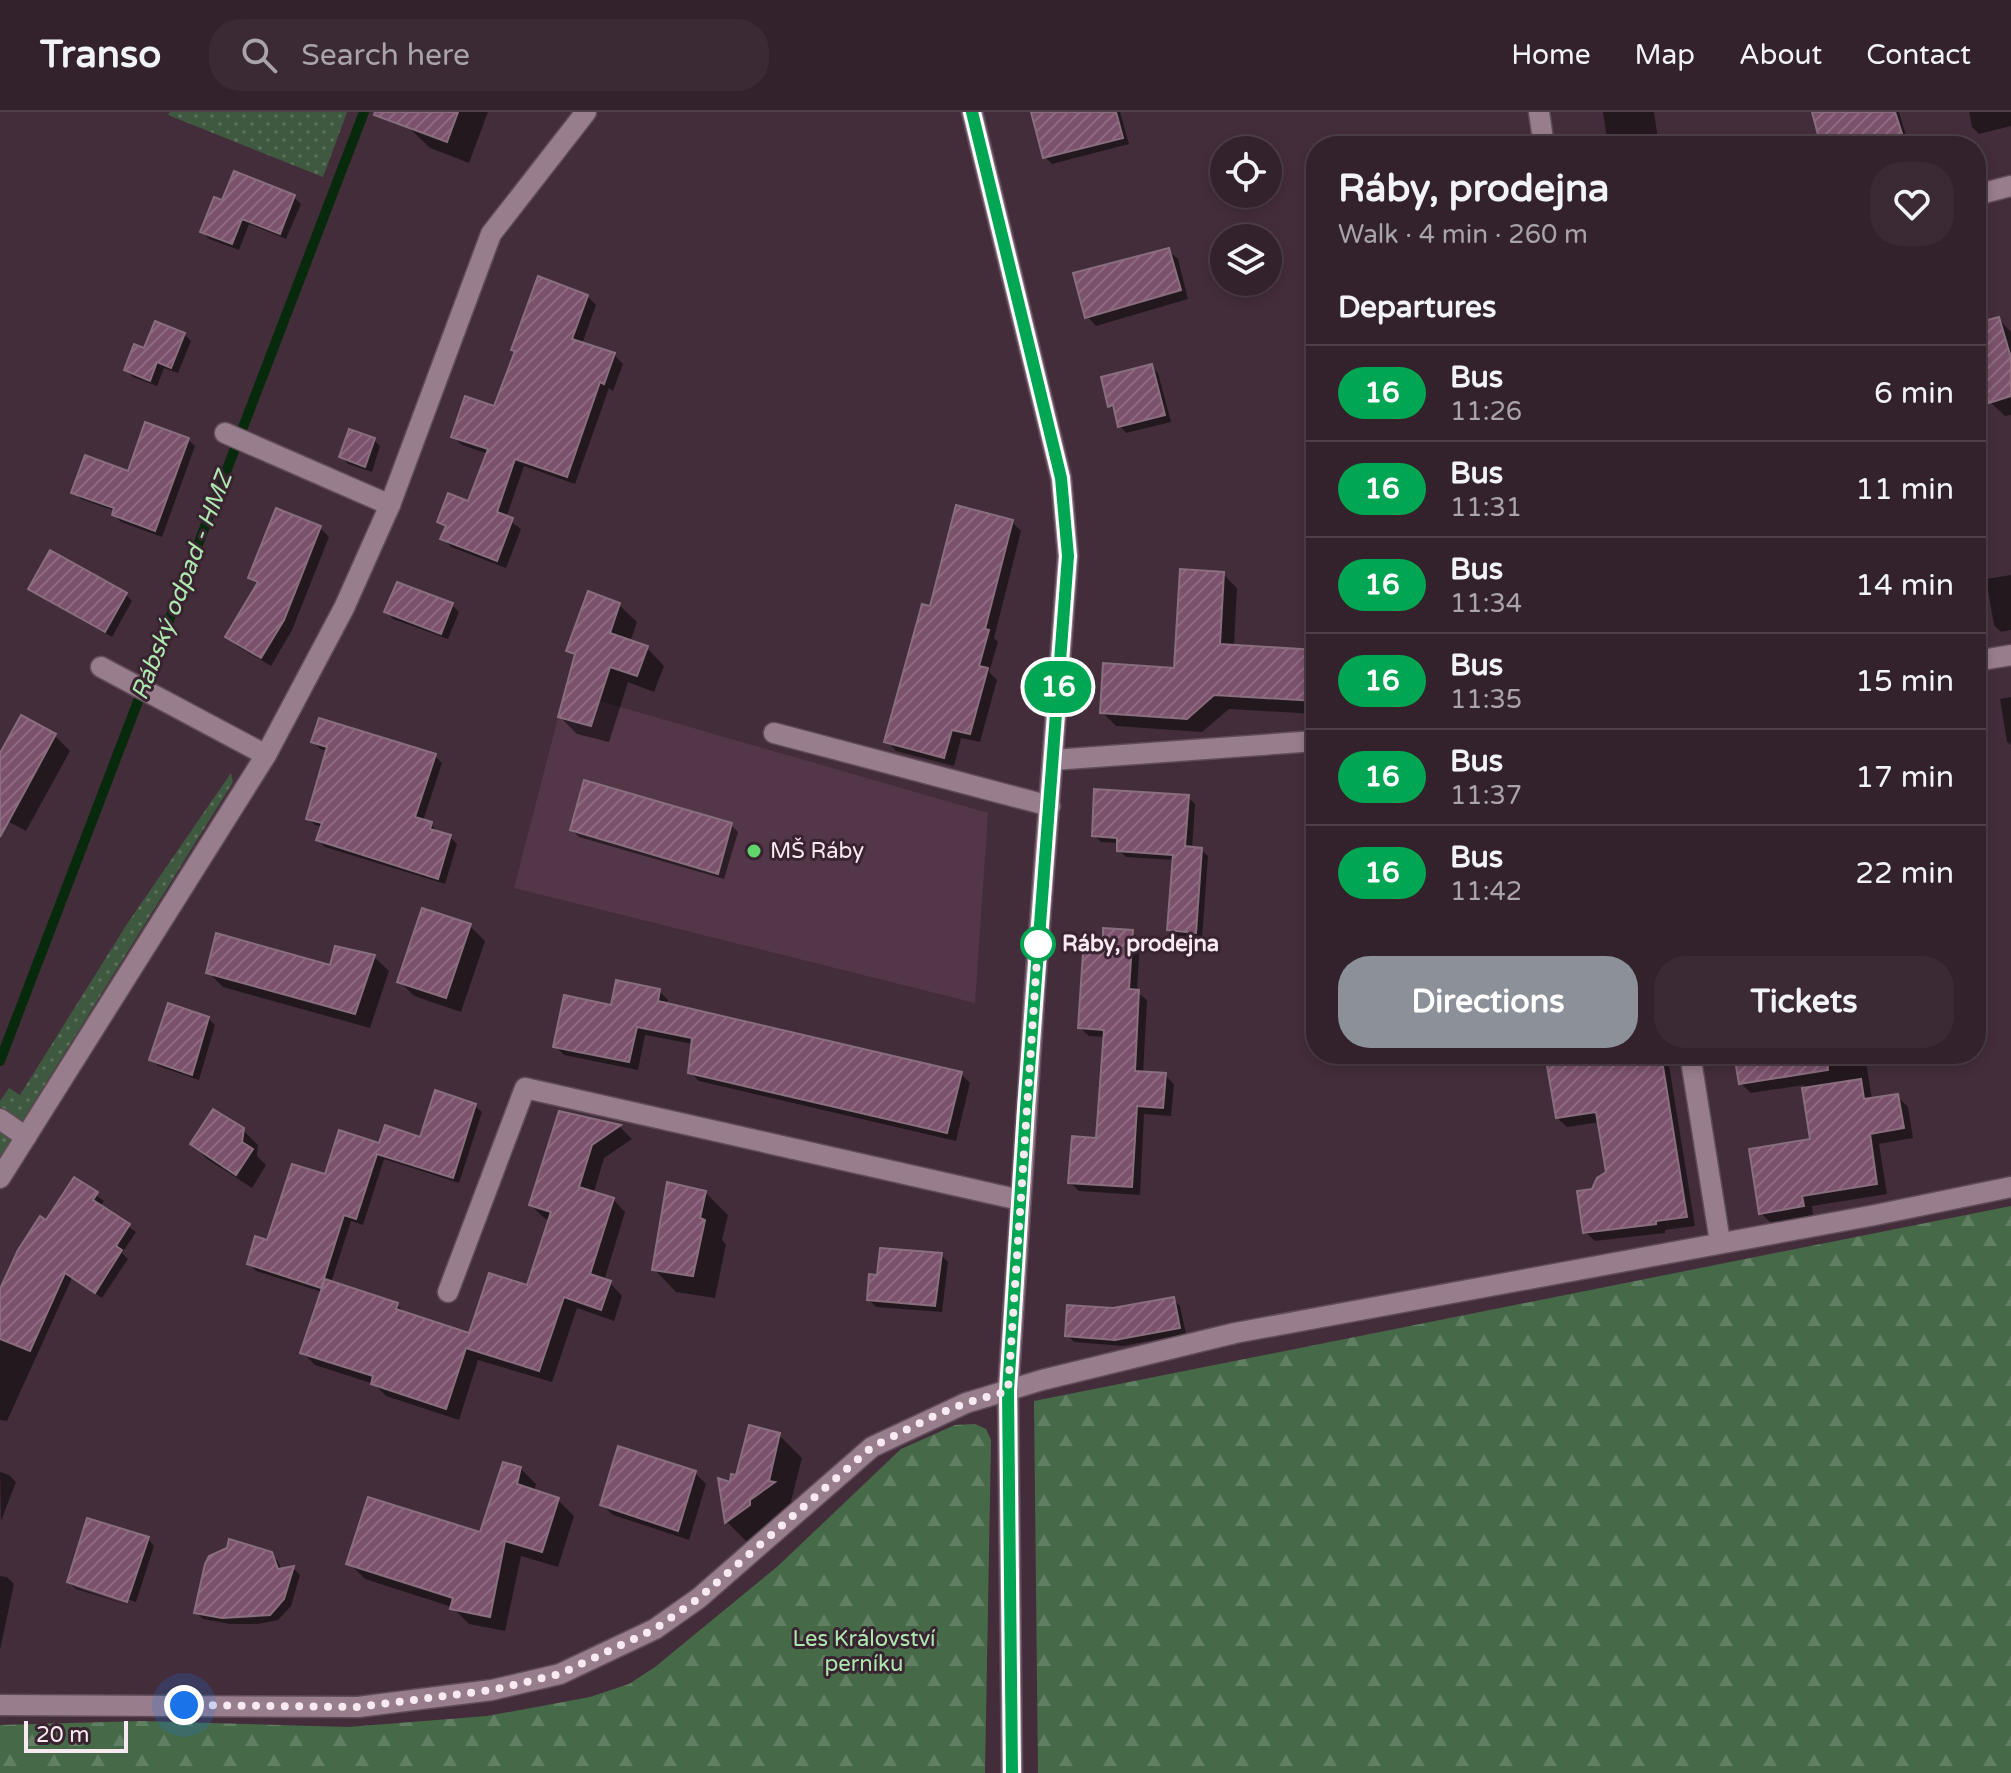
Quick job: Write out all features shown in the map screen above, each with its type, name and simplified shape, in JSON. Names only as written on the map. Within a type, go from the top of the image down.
[{"type":"street","points":[[0,1178],[266,755],[344,608],[390,505],[491,234],[586,112]]},
{"type":"street","points":[[972,112],[1061,478],[1068,556],[1008,1391],[1012,1773]]},
{"type":"street","points":[[1539,112],[1543,136]]},
{"type":"street","points":[[1986,192],[2011,186]]},
{"type":"street","points":[[225,433],[390,505]]},
{"type":"street","points":[[1986,659],[2011,655]]},
{"type":"street","points":[[101,667],[266,755]]},
{"type":"street","points":[[774,733],[1050,806]]},
{"type":"street","points":[[1053,760],[1306,742]]},
{"type":"street","points":[[1692,1064],[1720,1242]]},
{"type":"street","points":[[448,1292],[525,1088],[1020,1200]]},
{"type":"street","points":[[0,1119],[26,1137]]},
{"type":"street","points":[[0,1705],[358,1707],[492,1690],[560,1674],[655,1629],[699,1598],[872,1447],[966,1403],[1042,1380],[1235,1333],[2011,1187]]},
{"type":"shaded area","name":"MŠ Ráby","points":[[565,691],[988,813],[975,1003],[514,888]]},
{"type":"green space","points":[[170,112],[347,112],[323,177],[168,115]]},
{"type":"green space","points":[[231,773],[233,782],[0,1157],[0,1101],[9,1088],[20,1095],[127,924]]},
{"type":"green space","points":[[2011,1206],[2011,1773],[1038,1773],[1034,1401]]},
{"type":"green space","name":"Les Království perníku","points":[[975,1424],[986,1429],[991,1440],[985,1773],[0,1773],[0,1725],[141,1721],[348,1727],[487,1716],[590,1697],[629,1684],[655,1667],[778,1566],[901,1449],[955,1425]]},
{"type":"building","points":[[375,112],[458,112],[447,142],[374,115]]},
{"type":"building","points":[[1031,112],[1116,112],[1123,138],[1043,158]]},
{"type":"building","points":[[1812,112],[1895,112],[1903,136],[1818,136]]},
{"type":"building","points":[[234,171],[295,195],[280,234],[242,219],[232,244],[200,232],[214,197],[222,200]]},
{"type":"building","points":[[1169,248],[1181,290],[1085,318],[1073,273]]},
{"type":"building","points":[[538,276],[588,295],[572,339],[615,353],[604,384],[600,382],[567,477],[515,459],[497,512],[513,518],[497,561],[440,539],[446,526],[437,522],[448,493],[468,501],[488,449],[451,437],[465,396],[494,406]]},
{"type":"building","points":[[1999,317],[2011,358],[2011,396],[1989,403],[1986,393],[1986,320]]},
{"type":"building","points":[[155,321],[185,333],[171,368],[157,362],[150,381],[124,370],[134,344],[144,348]]},
{"type":"building","points":[[1152,364],[1165,415],[1118,427],[1113,405],[1108,407],[1101,377]]},
{"type":"building","points":[[145,422],[189,438],[155,531],[112,515],[114,508],[71,493],[85,455],[128,471]]},
{"type":"building","points":[[349,429],[375,438],[365,467],[339,457]]},
{"type":"building","points":[[956,505],[1013,520],[985,629],[989,630],[979,666],[988,668],[970,734],[952,730],[944,758],[884,742],[922,604],[930,606]]},
{"type":"building","points":[[276,508],[321,526],[284,620],[261,658],[225,637],[258,582],[248,578]]},
{"type":"building","points":[[50,550],[127,593],[105,632],[28,589]]},
{"type":"building","points":[[1180,569],[1224,572],[1220,644],[1306,649],[1306,700],[1214,695],[1187,719],[1100,713],[1103,663],[1174,668]]},
{"type":"building","points":[[397,582],[453,603],[441,634],[384,612]]},
{"type":"building","points":[[588,591],[620,603],[610,633],[648,646],[637,676],[610,667],[591,726],[558,717],[575,654],[566,651]]},
{"type":"building","points":[[21,715],[56,734],[0,837],[0,753]]},
{"type":"building","points":[[319,718],[436,754],[415,817],[432,822],[430,829],[451,835],[438,879],[316,840],[322,823],[306,819],[327,747],[311,742]]},
{"type":"building","points":[[584,780],[732,823],[718,874],[570,830]]},
{"type":"building","points":[[1094,789],[1189,795],[1185,846],[1202,848],[1196,933],[1167,930],[1173,855],[1117,851],[1117,838],[1092,836]]},
{"type":"building","points":[[422,908],[471,924],[446,998],[397,982]]},
{"type":"building","points":[[1103,928],[1133,930],[1129,989],[1139,990],[1135,1071],[1166,1073],[1163,1108],[1137,1106],[1132,1187],[1068,1183],[1072,1136],[1096,1138],[1104,1030],[1078,1028],[1084,938],[1103,939]]},
{"type":"building","points":[[216,933],[330,965],[335,946],[375,955],[355,1014],[206,973]]},
{"type":"building","points":[[616,980],[660,989],[658,1001],[962,1072],[947,1133],[688,1073],[692,1038],[637,1027],[629,1062],[553,1047],[564,995],[611,1005]]},
{"type":"building","points":[[168,1003],[209,1017],[192,1075],[149,1060]]},
{"type":"building","points":[[1547,1064],[1663,1064],[1687,1217],[1583,1233],[1577,1191],[1592,1189],[1597,1178],[1606,1172],[1596,1112],[1556,1118]]},
{"type":"building","points":[[1736,1064],[1828,1064],[1828,1070],[1739,1084]]},
{"type":"building","points":[[1861,1079],[1864,1099],[1898,1094],[1904,1128],[1870,1134],[1877,1184],[1802,1196],[1804,1206],[1759,1214],[1749,1149],[1810,1139],[1802,1088]]},
{"type":"building","points":[[435,1090],[476,1104],[453,1178],[377,1154],[356,1219],[344,1215],[321,1288],[247,1264],[255,1236],[267,1240],[292,1164],[325,1174],[339,1130],[379,1143],[385,1125],[420,1137]]},
{"type":"building","points":[[213,1109],[244,1128],[242,1142],[253,1149],[236,1175],[190,1144]]},
{"type":"building","points":[[559,1111],[621,1125],[592,1145],[579,1187],[614,1198],[590,1274],[611,1281],[601,1310],[564,1297],[539,1371],[466,1348],[446,1409],[371,1384],[373,1376],[300,1353],[325,1279],[398,1303],[396,1309],[469,1333],[489,1273],[527,1285],[551,1212],[529,1205]]},
{"type":"building","points":[[74,1177],[98,1192],[93,1200],[130,1224],[116,1246],[122,1250],[95,1293],[65,1273],[30,1351],[0,1339],[0,1289],[18,1250],[40,1216],[46,1220]]},
{"type":"building","points":[[667,1182],[706,1191],[700,1218],[705,1220],[693,1276],[652,1270]]},
{"type":"building","points":[[880,1248],[942,1253],[935,1306],[867,1300],[869,1274],[877,1275]]},
{"type":"building","points":[[1174,1297],[1180,1328],[1115,1340],[1065,1336],[1067,1305],[1113,1308]]},
{"type":"building","points":[[749,1425],[780,1433],[769,1481],[775,1482],[725,1523],[718,1478],[730,1482],[731,1474],[736,1475]]},
{"type":"building","points":[[618,1446],[696,1471],[678,1531],[600,1505]]},
{"type":"building","points":[[503,1462],[521,1467],[517,1484],[559,1498],[542,1552],[505,1541],[490,1617],[450,1609],[453,1598],[346,1564],[368,1497],[480,1532]]},
{"type":"building","points":[[87,1518],[149,1537],[127,1602],[67,1582]]},
{"type":"building","points":[[229,1539],[272,1552],[278,1569],[294,1566],[284,1599],[270,1615],[222,1618],[194,1613],[205,1564],[209,1556],[227,1548]]},
{"type":"waterway","name":"Rábský odpad - HMZ","points":[[0,1061],[364,112]]},
{"type":"bus line","name":"16","points":[[972,112],[1061,478],[1068,556],[1008,1391],[1012,1773]]},
{"type":"place","name":"MŠ Ráby","points":[[754,851]]},
{"type":"place","name":"Ráby, prodejna","points":[[1038,944]]},
{"type":"route","points":[[184,1705],[358,1707],[492,1690],[560,1674],[655,1629],[699,1598],[872,1447],[936,1415],[1008,1391],[1038,944]]}]
